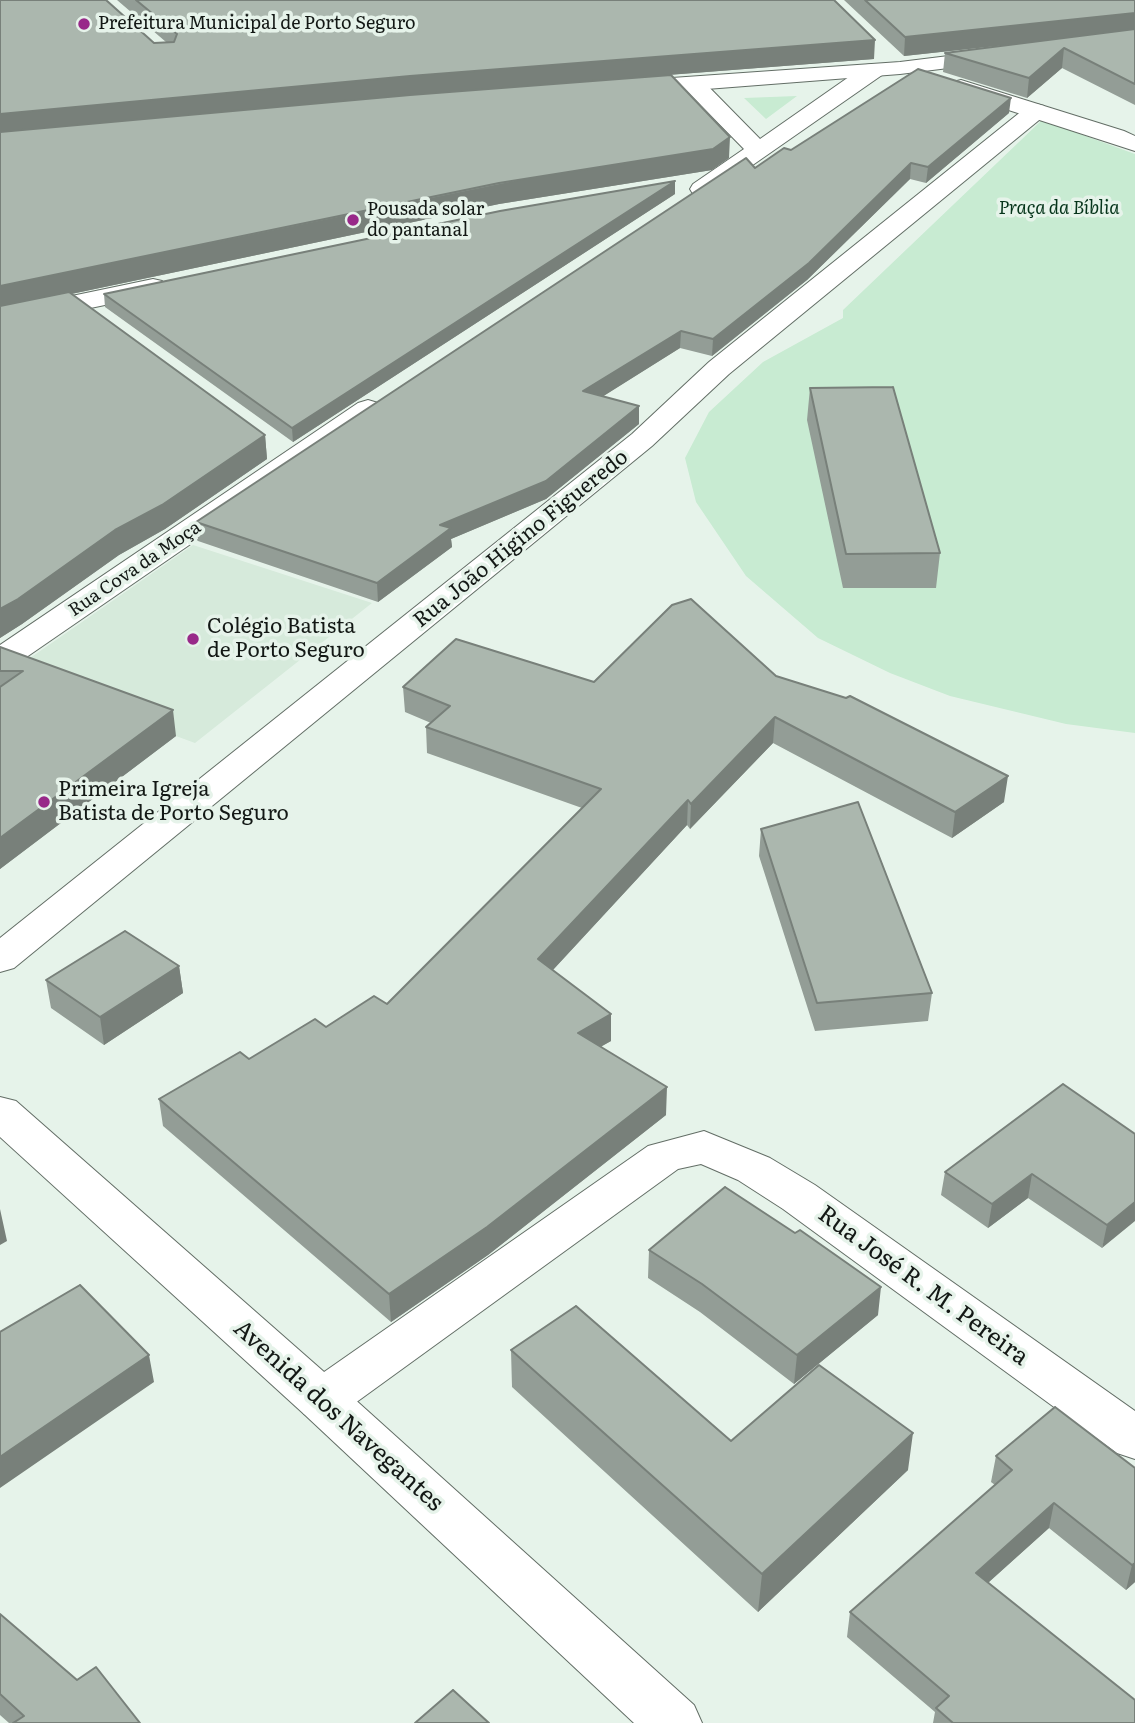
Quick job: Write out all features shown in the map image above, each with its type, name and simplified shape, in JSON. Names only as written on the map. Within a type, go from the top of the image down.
[{"type":"street","points":[[900,68],[1024,52]]},
{"type":"street","points":[[677,194],[722,176],[878,60]]},
{"type":"street","points":[[612,89],[692,83],[878,60],[1135,144]]},
{"type":"street","points":[[692,83],[759,151]]},
{"type":"street","name":"Rua João Higino Figueredo","points":[[0,959],[642,440],[719,368],[1036,111]]},
{"type":"street","points":[[0,319],[173,283]]},
{"type":"street","points":[[78,303],[112,328]]},
{"type":"street","name":"Rua Cova da Moça","points":[[0,660],[280,450],[395,391]]},
{"type":"street","name":"Avenida dos Navegantes","points":[[0,1112],[322,1400],[674,1723]]},
{"type":"street","name":"Rua José R. M. Pereira","points":[[322,1400],[664,1157],[704,1147],[754,1169],[799,1197],[1135,1438]]},
{"type":"shaded area","name":"Colégio Batista de Porto Seguro","points":[[193,545],[372,603],[195,743],[7,674]]},
{"type":"green space","points":[[797,96],[766,119],[744,98]]},
{"type":"green space","name":"Praça da Bíblia","points":[[1042,120],[1135,154],[1135,733],[1066,724],[950,696],[890,673],[818,638],[746,576],[696,502],[685,458],[709,412],[763,362],[843,318],[843,310]]},
{"type":"building","points":[[0,0],[106,0],[154,43],[174,42],[177,34],[136,0],[834,0],[875,40],[410,76],[0,114]]},
{"type":"building","points":[[865,0],[1135,0],[1135,13],[905,37]]},
{"type":"building","points":[[1135,29],[1135,84],[1064,48],[1029,78],[945,53]]},
{"type":"building","points":[[918,69],[1011,98],[928,167],[911,163],[809,263],[713,339],[681,331],[583,391],[639,406],[546,481],[440,525],[451,528],[377,583],[196,522],[746,158],[755,168],[784,148],[791,150]]},
{"type":"building","points":[[671,75],[730,137],[713,149],[499,183],[0,286],[0,132],[410,95]]},
{"type":"building","points":[[675,181],[292,428],[104,294],[500,211]]},
{"type":"building","points":[[69,292],[265,435],[162,505],[115,530],[0,609],[0,306]]},
{"type":"building","points":[[893,387],[940,553],[846,554],[810,388]]},
{"type":"building","points":[[691,599],[776,676],[846,698],[850,696],[1008,776],[955,812],[775,717],[691,804],[688,800],[538,959],[611,1014],[578,1033],[667,1087],[487,1227],[389,1294],[159,1099],[240,1052],[249,1059],[315,1019],[326,1027],[374,996],[387,1004],[601,789],[426,727],[450,706],[403,687],[456,639],[594,682],[672,605]]},
{"type":"building","name":"Primeira Igreja Batista de Porto Seguro","points":[[0,647],[173,710],[0,838],[0,687],[23,671],[0,671]]},
{"type":"building","points":[[858,802],[932,993],[817,1003],[761,829]]},
{"type":"building","points":[[125,931],[179,966],[100,1017],[46,980]]},
{"type":"building","points":[[1063,1084],[1135,1134],[1135,1202],[1107,1225],[1032,1174],[992,1204],[945,1172]]},
{"type":"building","points":[[725,1187],[795,1233],[800,1230],[881,1287],[797,1355],[702,1284],[649,1250]]},
{"type":"building","points":[[80,1285],[149,1355],[0,1457],[0,1332]]},
{"type":"building","points":[[576,1306],[731,1441],[819,1365],[913,1433],[762,1574],[511,1350]]},
{"type":"building","points":[[1055,1407],[1135,1468],[1135,1563],[1132,1565],[1054,1503],[976,1573],[1135,1700],[1135,1723],[953,1723],[936,1708],[949,1696],[850,1612],[1012,1470],[996,1456]]},
{"type":"building","points":[[0,1614],[77,1680],[96,1667],[140,1723],[13,1723],[24,1716],[0,1694]]},
{"type":"building","points":[[453,1690],[489,1723],[415,1723]]},
{"type":"place","name":"Prefeitura Municipal de Porto Seguro","points":[[84,24]]},
{"type":"place","name":"Pousada solar do pantanal","points":[[353,220]]},
{"type":"place","name":"Colégio Batista de Porto Seguro","points":[[193,639]]},
{"type":"place","name":"Primeira Igreja Batista de Porto Seguro","points":[[44,802]]}]
